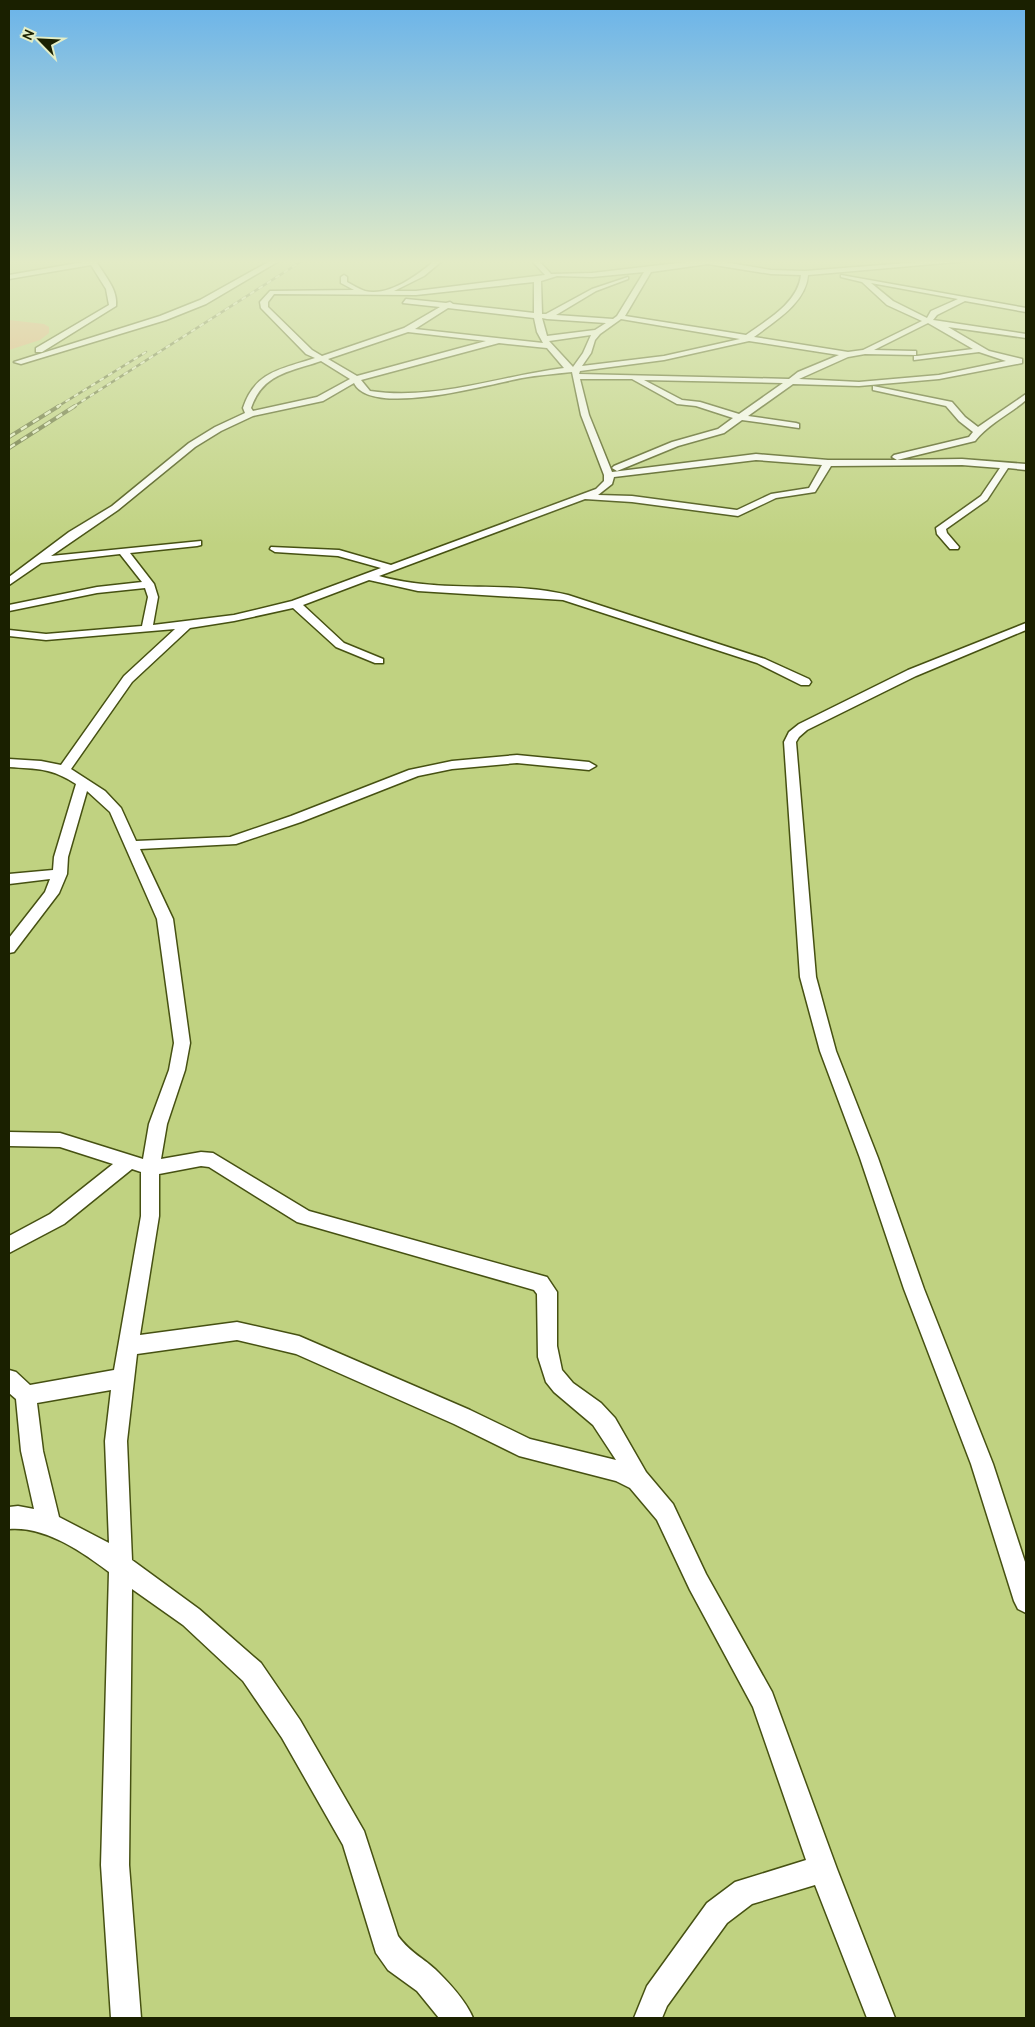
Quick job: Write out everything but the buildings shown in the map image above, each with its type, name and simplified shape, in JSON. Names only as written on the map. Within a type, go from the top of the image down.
[{"type":"street","points":[[9,367],[29,356]]},
{"type":"street","points":[[18,362],[39,356]]},
{"type":"street","points":[[314,356],[340,368],[356,379],[360,387],[373,395],[430,395],[525,375],[574,371],[675,356]]},
{"type":"street","points":[[250,414],[247,408],[251,395],[267,377],[329,356]]},
{"type":"street","points":[[9,582],[72,534],[115,508],[192,445],[218,429],[250,414],[320,399],[356,379],[442,356]]},
{"type":"street","points":[[9,633],[46,637],[187,625],[234,618],[295,604],[599,491],[609,482],[608,474],[592,437],[574,371],[559,356]]},
{"type":"street","points":[[574,371],[586,356]]},
{"type":"street","points":[[608,474],[675,444],[721,431],[738,417],[801,374],[845,356]]},
{"type":"street","points":[[879,356],[919,366],[1023,362]]},
{"type":"street","points":[[914,356],[919,366],[920,398]]},
{"type":"street","points":[[859,384],[959,356]]},
{"type":"street","points":[[1000,356],[1023,362]]},
{"type":"street","points":[[574,371],[633,377],[859,384],[949,404],[962,420],[978,431]]},
{"type":"street","points":[[633,377],[671,398],[738,417],[796,426]]},
{"type":"street","points":[[878,464],[890,458],[968,441],[978,431],[1006,413],[1026,396]]},
{"type":"street","points":[[608,474],[756,457],[828,463],[962,462],[1026,467]]},
{"type":"street","points":[[583,498],[632,499],[738,513],[774,496],[812,490],[828,463]]},
{"type":"street","points":[[954,547],[942,534],[941,528],[984,498],[1006,465]]},
{"type":"street","points":[[39,560],[197,543]]},
{"type":"street","points":[[275,549],[339,553],[391,568]]},
{"type":"street","points":[[124,552],[149,584],[154,600],[147,628]]},
{"type":"street","points":[[370,577],[411,588],[539,593],[564,597],[761,661],[805,682]]},
{"type":"street","points":[[9,608],[98,590],[149,584]]},
{"type":"street","points":[[295,604],[340,646],[379,661]]},
{"type":"street","points":[[64,770],[128,679],[187,625]]},
{"type":"street","points":[[1026,626],[912,673],[803,727],[793,735],[790,742],[808,977],[815,1005],[828,1051],[869,1158],[914,1289],[982,1464],[1026,1601]]},
{"type":"street","points":[[133,845],[231,841],[296,819],[414,773],[452,764],[517,758],[589,766]]},
{"type":"street","points":[[9,763],[41,765],[64,770],[100,794],[116,811],[165,919],[182,1043],[177,1070],[158,1124],[150,1168],[150,1216],[123,1378],[116,1441],[121,1566],[115,1865],[126,2018]]},
{"type":"street","points":[[9,948],[52,893],[60,874],[61,857],[83,783]]},
{"type":"street","points":[[9,879],[60,874]]},
{"type":"street","points":[[9,1138],[60,1140],[150,1168],[201,1159],[213,1160],[304,1217],[540,1283],[548,1292],[546,1338],[552,1374],[558,1382],[595,1411],[620,1444],[638,1480],[665,1512],[698,1582],[763,1701],[823,1869],[880,2018]]},
{"type":"street","points":[[9,1245],[57,1219],[128,1162]]},
{"type":"street","points":[[128,1346],[237,1331],[299,1345],[462,1417],[527,1449],[619,1471],[638,1480]]},
{"type":"street","points":[[26,1395],[123,1378]]},
{"type":"street","points":[[9,1379],[26,1395],[32,1451],[49,1524]]},
{"type":"street","points":[[9,1518],[18,1517],[49,1524],[93,1546],[191,1617],[252,1672],[291,1729],[355,1840],[386,1943],[398,1960],[427,1981],[458,2018]]},
{"type":"street","points":[[648,2018],[657,1996],[717,1913],[745,1892],[823,1869]]},
{"type":"railway","points":[[57,407],[140,356]]},
{"type":"railway","points":[[73,407],[154,356]]},
{"type":"railway","points":[[9,437],[59,406]]},
{"type":"railway","points":[[9,448],[75,406]]}]
